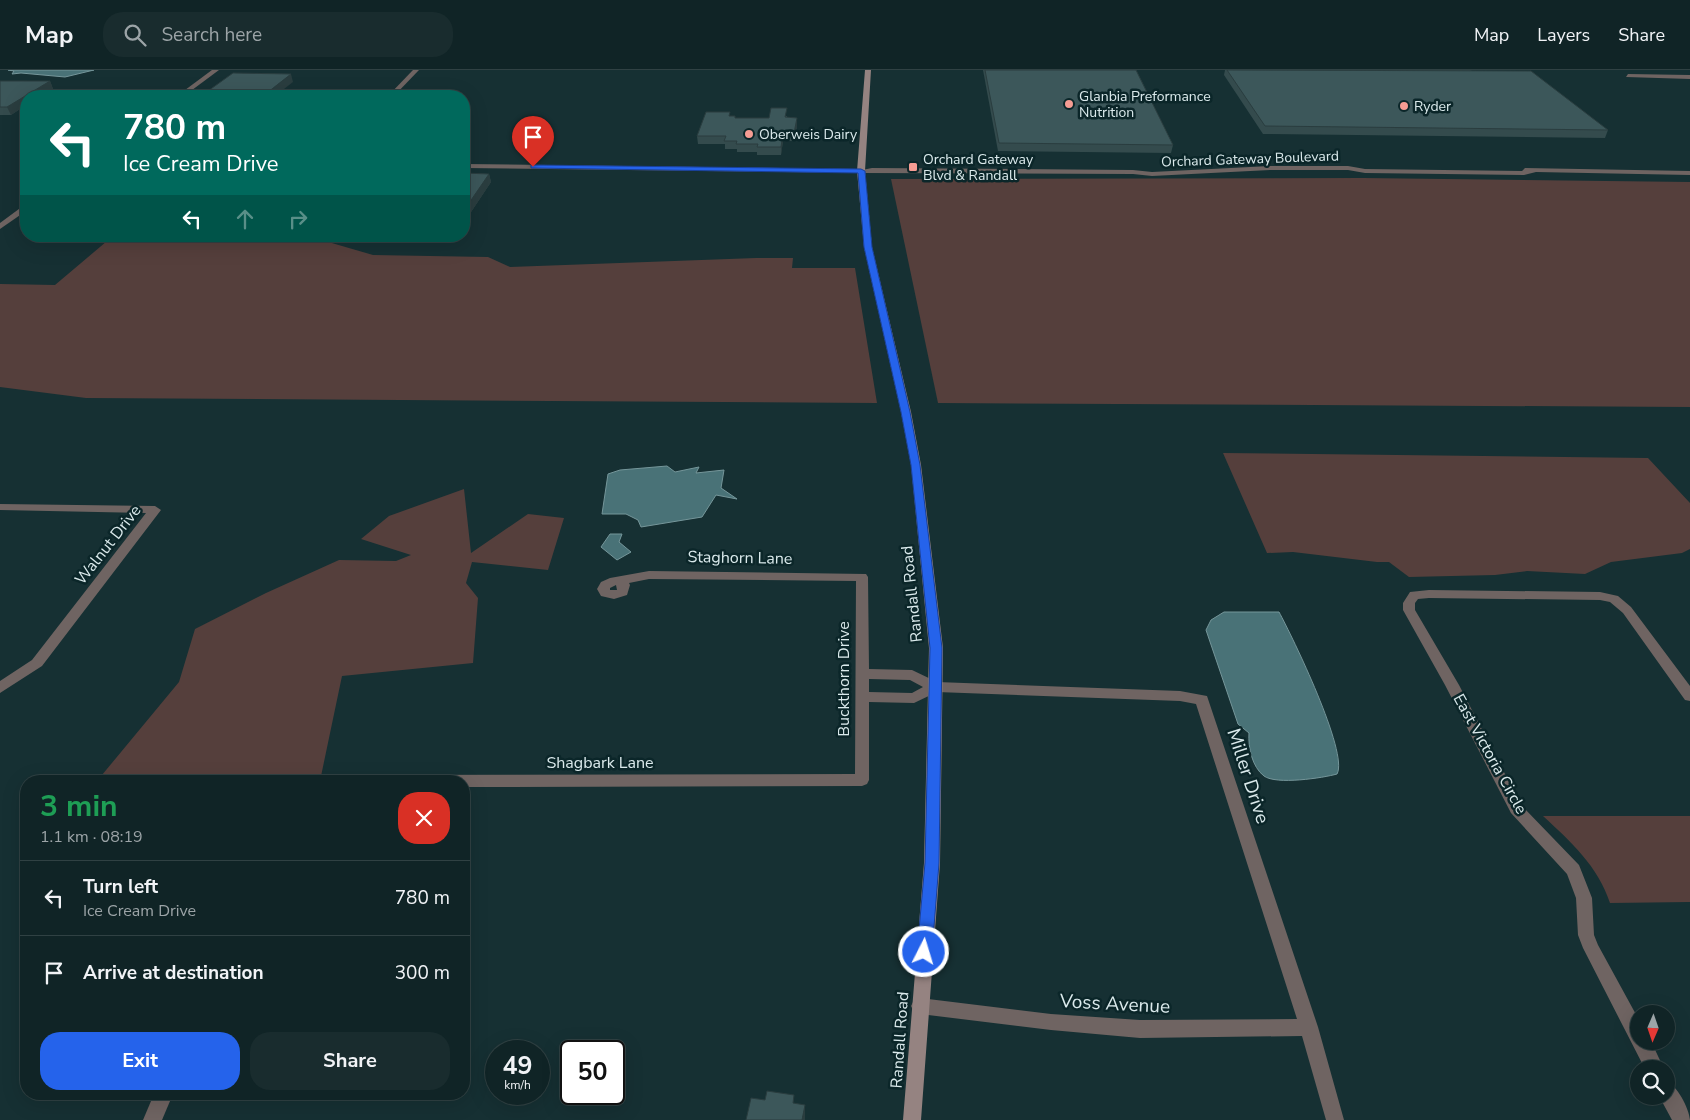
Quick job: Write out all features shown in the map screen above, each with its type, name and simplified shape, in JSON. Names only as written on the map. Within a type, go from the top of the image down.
[{"type":"main road","name":"Randall Road","points":[[868,70],[861,171],[868,247],[906,412],[916,465],[936,648],[932,863],[912,1120]]},
{"type":"street","points":[[188,90],[216,70]]},
{"type":"street","points":[[397,90],[416,70]]},
{"type":"street","points":[[1628,76],[1690,77]]},
{"type":"street","name":"Orchard Gateway Boulevard","points":[[470,166],[861,171],[876,174],[1118,177],[1270,168],[1348,168],[1365,171],[1510,173],[1533,171],[1690,172]]},
{"type":"street","points":[[0,227],[20,212]]},
{"type":"street","name":"Walnut Drive","points":[[0,508],[155,510],[38,663],[0,688]]},
{"type":"street","name":"Staghorn Lane","points":[[620,582],[632,576],[649,575],[862,577]]},
{"type":"street","name":"Buckthorn Drive","points":[[862,577],[862,780]]},
{"type":"street","name":"East Victoria Circle","points":[[1630,1021],[1586,935],[1584,898],[1573,870],[1516,809],[1452,685],[1409,610],[1408,604],[1414,595],[1600,596],[1614,599],[1627,610],[1690,696]]},
{"type":"street","points":[[862,674],[912,675],[935,687]]},
{"type":"street","points":[[862,697],[914,698],[935,687]]},
{"type":"street","name":"Miller Drive","points":[[935,687],[1180,696],[1202,700],[1309,1027],[1335,1120]]},
{"type":"street","name":"Shagbark Lane","points":[[470,781],[862,780]]},
{"type":"street","name":"Voss Avenue","points":[[920,1006],[1051,1022],[1140,1029],[1309,1027]]},
{"type":"street","points":[[152,1120],[161,1100]]},
{"type":"street","points":[[1674,1105],[1682,1120]]},
{"type":"shaded area","points":[[1363,178],[1690,182],[1690,407],[938,403],[891,179]]},
{"type":"shaded area","points":[[106,242],[328,242],[373,255],[488,257],[510,267],[793,258],[792,268],[855,268],[877,403],[86,398],[0,387],[0,284],[55,285]]},
{"type":"shaded area","points":[[1223,453],[1648,458],[1690,503],[1690,549],[1682,553],[1611,562],[1585,574],[1527,571],[1495,575],[1409,577],[1389,562],[1293,552],[1267,553]]},
{"type":"shaded area","points":[[464,489],[471,553],[528,514],[564,518],[548,570],[472,562],[466,583],[478,598],[473,663],[342,676],[321,775],[102,775],[179,682],[195,629],[266,593],[339,560],[396,561],[411,555],[361,539],[389,516]]},
{"type":"shaded area","points":[[1543,816],[1690,816],[1690,902],[1610,903],[1591,866],[1573,845]]},
{"type":"water","points":[[8,70],[94,70],[65,77],[21,73],[12,74],[14,71]]},
{"type":"water","points":[[667,466],[675,472],[699,467],[696,473],[724,470],[721,488],[737,499],[716,495],[702,517],[641,527],[638,520],[626,514],[602,514],[608,474],[620,470]]},
{"type":"water","points":[[610,534],[622,534],[619,542],[631,552],[617,560],[601,547]]},
{"type":"water","points":[[1224,612],[1279,612],[1306,668],[1327,720],[1335,743],[1338,762],[1337,774],[1311,779],[1278,780],[1264,776],[1256,767],[1250,750],[1249,733],[1238,724],[1206,630],[1211,620]]},
{"type":"building","name":"Glanbia Preformance Nutrition","points":[[985,70],[1136,70],[1173,145],[999,143]]},
{"type":"building","name":"Ryder","points":[[1227,70],[1531,71],[1608,130],[1265,126]]},
{"type":"building","points":[[233,73],[291,74],[271,90],[209,90]]},
{"type":"building","points":[[0,81],[50,81],[35,90],[20,90],[20,99],[7,107],[0,107]]},
{"type":"building","name":"Oberweis Dairy","points":[[771,108],[787,108],[785,117],[797,118],[794,133],[783,133],[781,147],[757,147],[758,144],[736,144],[737,141],[724,141],[726,136],[697,136],[706,112],[730,112],[729,116],[735,116],[735,118],[769,118]]},
{"type":"building","points":[[470,173],[489,174],[470,202]]},
{"type":"building","points":[[767,1091],[794,1095],[793,1103],[805,1105],[802,1120],[746,1120],[751,1098],[765,1100]]},
{"type":"place","name":"Glanbia Preformance Nutrition","points":[[1069,104]]},
{"type":"place","name":"Ryder","points":[[1404,106]]},
{"type":"place","name":"Oberweis Dairy","points":[[749,134]]},
{"type":"place","name":"Orchard Gateway Blvd & Randall","points":[[913,167]]},
{"type":"route","points":[[533,167],[861,171],[868,247],[906,412],[916,465],[936,648],[932,863],[924,952]]}]
